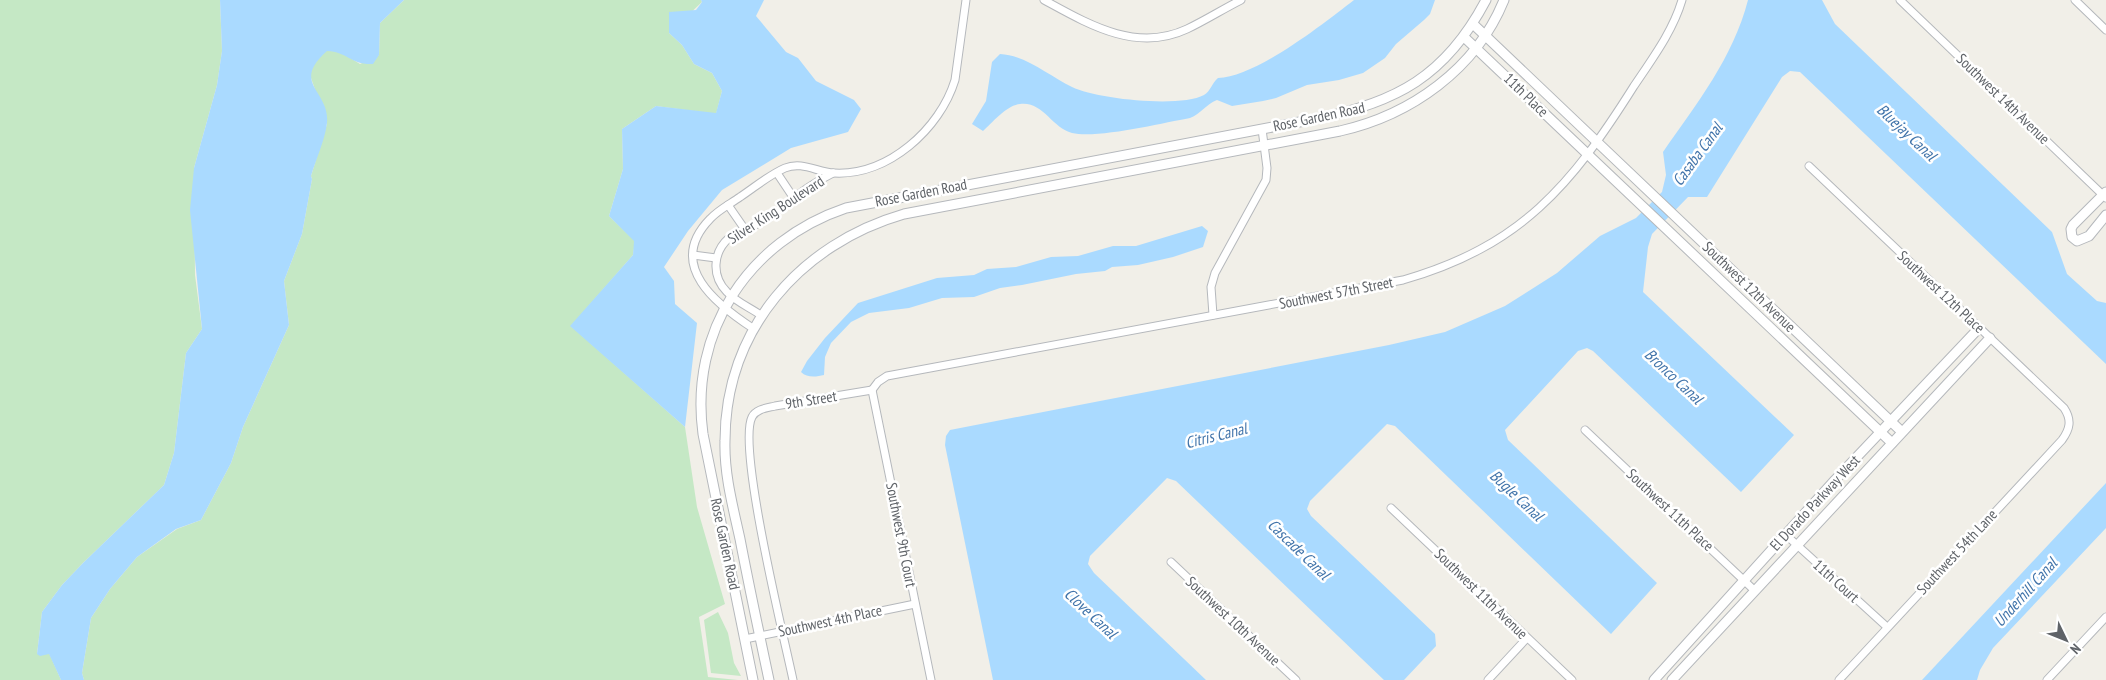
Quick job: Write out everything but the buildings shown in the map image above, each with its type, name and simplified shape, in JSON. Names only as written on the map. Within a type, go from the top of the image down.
[{"type":"street","name":"Silver King Boulevard","points":[[754,329],[724,310],[700,282],[695,271],[693,255],[696,238],[701,229],[709,219],[728,205],[777,173],[800,165],[833,173],[863,169],[889,159],[913,143],[936,119],[952,91],[966,0]]},
{"type":"street","points":[[1044,0],[1102,30],[1131,38],[1160,36],[1186,30],[1241,0]]},
{"type":"street","name":"Rose Garden Road","points":[[753,680],[701,417],[701,387],[704,364],[714,330],[732,296],[757,263],[783,240],[813,221],[846,208],[1352,112],[1388,99],[1431,71],[1464,37],[1486,0]]},
{"type":"street","name":"Rose Garden Road","points":[[769,680],[727,477],[725,442],[727,407],[733,382],[754,329],[791,279],[819,254],[849,234],[885,219],[934,207],[1356,127],[1393,114],[1443,82],[1476,48],[1504,0]]},
{"type":"street","name":"Southwest 57th Street","points":[[872,390],[878,382],[887,376],[1167,326],[1213,315],[1403,280],[1450,265],[1494,242],[1534,214],[1576,172],[1662,44],[1682,0]]},
{"type":"street","name":"Southwest 14th Avenue","points":[[1900,0],[2105,195]]},
{"type":"street","points":[[2075,0],[2106,30]]},
{"type":"street","name":"11th Place","points":[[1473,24],[1597,141]]},
{"type":"street","name":"11th Place","points":[[1464,37],[1588,154]]},
{"type":"street","points":[[1213,315],[1210,301],[1215,273],[1266,180],[1268,168],[1262,129]]},
{"type":"street","name":"Southwest 12th Avenue","points":[[1597,141],[1902,432]]},
{"type":"street","name":"Southwest 12th Avenue","points":[[1588,154],[1892,443]]},
{"type":"street","name":"Southwest 12th Place","points":[[1809,166],[2064,408],[2070,421]]},
{"type":"street","points":[[777,173],[794,197]]},
{"type":"street","name":"Silver King Boulevard","points":[[762,316],[727,292],[716,274],[716,258],[724,244],[731,237],[769,217],[794,197],[833,173]]},
{"type":"street","points":[[2105,195],[2073,224],[2070,229],[2072,237],[2077,241],[2085,239],[2106,215]]},
{"type":"street","points":[[728,205],[746,230]]},
{"type":"street","points":[[693,255],[716,258]]},
{"type":"street","name":"El Dorado Parkway West","points":[[1654,680],[1744,580],[1979,328]]},
{"type":"street","name":"El Dorado Parkway West","points":[[1672,680],[1796,544],[1990,338]]},
{"type":"street","name":"9th Street","points":[[783,631],[753,485],[749,436],[752,417],[760,410],[775,406],[872,390]]},
{"type":"street","name":"Southwest 9th Court","points":[[872,390],[931,680]]},
{"type":"street","name":"Southwest 54th Lane","points":[[1839,680],[2062,440],[2069,428],[2070,421]]},
{"type":"street","name":"Southwest 11th Place","points":[[1585,430],[1754,590]]},
{"type":"street","name":"Southwest 11th Avenue","points":[[1391,508],[1572,680]]},
{"type":"street","name":"11th Court","points":[[1786,535],[1887,627]]},
{"type":"street","name":"Southwest 10th Avenue","points":[[1171,562],[1296,680]]},
{"type":"street","name":"Southwest 4th Place","points":[[744,639],[915,604]]},
{"type":"street","points":[[2047,680],[2106,617]]},
{"type":"street","points":[[783,631],[793,680]]},
{"type":"street","points":[[1488,680],[1527,638]]},
{"type":"green space","points":[[0,0],[220,0],[222,51],[217,85],[194,168],[195,275],[202,329],[186,353],[174,453],[164,485],[83,563],[62,585],[42,612],[37,654],[49,653],[61,680],[0,680]]},
{"type":"green space","points":[[404,0],[701,0],[702,2],[669,33],[682,45],[694,64],[712,73],[722,91],[716,114],[656,106],[622,129],[623,169],[609,216],[635,241],[633,255],[571,326],[685,427],[697,507],[725,604],[699,617],[708,677],[738,680],[84,680],[82,673],[91,618],[110,589],[137,557],[177,529],[201,520],[231,463],[243,427],[289,325],[284,281],[302,234],[311,176],[327,124],[311,78],[311,70],[315,62],[326,51],[339,51],[360,64],[379,55],[380,23]]},
{"type":"green space","points":[[718,612],[728,633],[734,663],[741,676],[711,673],[704,620]]},
{"type":"water","points":[[220,0],[404,0],[380,23],[379,55],[373,64],[359,63],[340,54],[327,51],[316,62],[312,72],[314,87],[323,102],[327,123],[311,176],[302,234],[284,281],[289,325],[243,427],[231,463],[201,520],[176,529],[137,557],[110,589],[91,618],[82,673],[84,680],[61,680],[49,654],[40,656],[37,654],[42,612],[62,585],[83,563],[164,485],[174,453],[186,353],[202,329],[190,210],[194,168],[217,85],[222,51]]},
{"type":"water","points":[[701,0],[764,0],[756,16],[786,52],[798,58],[816,81],[854,100],[861,109],[848,132],[791,148],[722,190],[688,231],[664,267],[674,281],[675,304],[697,323],[685,427],[570,326],[633,255],[634,241],[609,216],[623,169],[622,129],[656,106],[716,113],[722,91],[712,73],[694,64],[682,45],[669,33],[669,12],[696,10],[702,2]]},
{"type":"water","points":[[1354,0],[1435,0],[1430,14],[1396,44],[1385,58],[1363,73],[1339,80],[1307,85],[1276,98],[1232,106],[1217,100],[1190,118],[1130,130],[1097,134],[1072,133],[1065,130],[1041,111],[1028,104],[1015,105],[1010,108],[983,131],[972,124],[986,101],[992,62],[1000,54],[1019,58],[1072,87],[1099,95],[1158,101],[1192,99],[1206,94],[1218,78],[1251,69],[1289,48]]},
{"type":"water","points":[[1748,0],[1822,0],[1835,24],[2052,232],[2067,274],[2097,301],[2106,303],[2106,364],[1800,72],[1790,71],[1782,77],[1707,197],[1688,197],[1652,234],[1648,247],[1643,292],[1794,435],[1741,492],[1593,351],[1587,348],[1578,351],[1505,430],[1508,440],[1657,583],[1611,634],[1395,426],[1387,424],[1310,501],[1307,509],[1311,516],[1435,634],[1436,646],[1404,680],[1384,680],[1176,481],[1167,478],[1090,556],[1088,564],[1094,573],[1206,680],[993,680],[945,445],[946,436],[950,430],[1389,345],[1445,332],[1505,306],[1557,273],[1600,236],[1636,218],[1662,192],[1666,175],[1663,152],[1713,79],[1733,41]]},
{"type":"water","points":[[1202,226],[1208,231],[1203,247],[1173,257],[1138,265],[1112,267],[1105,271],[1076,274],[1000,288],[974,297],[942,298],[909,308],[869,313],[851,322],[831,343],[825,357],[824,375],[812,376],[801,372],[825,338],[858,303],[937,278],[974,275],[987,269],[1016,267],[1051,257],[1078,256],[1113,246],[1136,246]]},
{"type":"water","name":"Underhill Canal","points":[[2106,483],[2106,528],[1993,648],[1980,670],[1977,680],[1922,680]]},
{"type":"water label","name":"Bluejay Canal","points":[[1907,132]]},
{"type":"water label","name":"Casaba Canal","points":[[1697,154]]},
{"type":"water label","name":"Bronco Canal","points":[[1674,376]]},
{"type":"water label","name":"Citris Canal","points":[[1216,435]]},
{"type":"water label","name":"Bugle Canal","points":[[1517,495]]},
{"type":"water label","name":"Cascade Canal","points":[[1299,549]]},
{"type":"water label","name":"Clove Canal","points":[[1091,613]]}]
